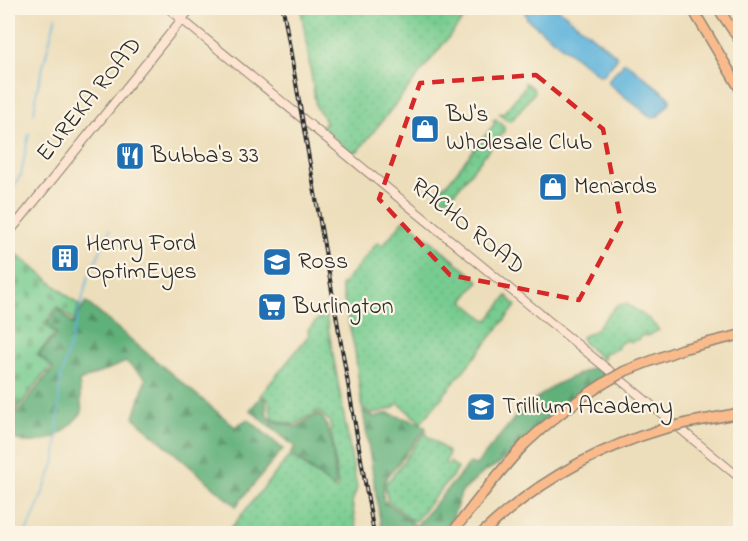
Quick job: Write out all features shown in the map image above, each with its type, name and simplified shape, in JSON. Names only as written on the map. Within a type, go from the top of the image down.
[{"type":"highway","points":[[692,8],[741,89]]},
{"type":"highway","points":[[718,8],[741,40]]},
{"type":"highway","points":[[451,534],[504,468],[529,441],[568,407],[625,371],[682,349],[741,336]]},
{"type":"highway","points":[[481,534],[519,502],[577,464],[614,446],[663,429],[741,413]]},
{"type":"street","name":"RACHO ROAD","points":[[168,8],[741,478]]},
{"type":"street","name":"EUREKA ROAD","points":[[8,234],[140,68],[191,8]]},
{"type":"street","name":"EUREKA ROAD","points":[[182,19],[197,8]]},
{"type":"highlighted area","points":[[536,75],[603,129],[621,222],[579,300],[450,275],[379,199],[420,83]]},
{"type":"green space","points":[[301,8],[472,8],[355,153],[349,151],[321,126],[325,124],[323,116],[316,107]]},
{"type":"green space","points":[[524,82],[533,88],[534,93],[513,119],[508,121],[499,113],[503,114],[526,85]]},
{"type":"green space","points":[[496,119],[504,126],[504,131],[450,198],[444,199],[437,190],[442,185],[445,186]]},
{"type":"green space","points":[[405,219],[479,281],[463,301],[486,320],[507,296],[516,306],[421,423],[398,403],[393,408],[373,414],[362,408],[355,351],[341,286],[378,242],[383,245]]},
{"type":"green space","points":[[13,251],[79,305],[75,321],[58,307],[44,324],[55,333],[37,355],[51,366],[8,420],[8,258]]},
{"type":"green space","points":[[86,302],[235,427],[248,419],[283,449],[236,506],[134,418],[146,378],[126,362],[79,381],[82,413],[61,433],[49,439],[34,442],[20,441],[8,434],[8,424],[53,368],[39,355],[57,334],[47,324],[59,309],[73,324]]},
{"type":"green space","points":[[627,304],[649,319],[659,330],[647,336],[642,335],[631,342],[628,340],[620,343],[617,349],[604,353],[603,360],[583,342],[582,337],[594,331],[617,305]]},
{"type":"green space","points":[[326,316],[357,488],[352,502],[357,533],[227,533],[290,455],[336,490],[338,487],[330,422],[319,411],[294,425],[273,419],[268,399],[260,396],[309,335],[308,330],[319,318]]},
{"type":"green space","points":[[596,366],[606,374],[559,407],[502,462],[484,472],[461,493],[453,517],[440,533],[382,533],[363,411],[374,417],[388,413],[419,423],[426,428],[384,481],[383,500],[416,526],[470,463],[476,465],[522,409],[555,385]]},
{"type":"green space","points":[[260,398],[266,399],[267,416],[274,421],[296,427],[318,414],[323,419],[332,446],[336,485],[334,488],[291,453],[295,447],[250,410]]},
{"type":"green space","points":[[426,431],[427,435],[448,452],[445,463],[448,465],[450,462],[458,469],[415,521],[387,500],[385,483]]},
{"type":"water","points":[[528,8],[557,8],[617,58],[603,75],[599,75],[527,19],[525,12]]},
{"type":"water","points":[[623,63],[627,63],[669,97],[670,102],[658,116],[652,118],[609,84],[609,80]]},
{"type":"waterway","points":[[34,113],[37,90],[56,16]]},
{"type":"waterway","points":[[8,194],[21,175],[29,133]]},
{"type":"waterway","points":[[25,534],[56,459],[60,381],[88,278],[110,230]]},
{"type":"railway","points":[[283,8],[374,534]]},
{"type":"place","name":"BJ's Wholesale Club","points":[[425,129]]},
{"type":"place","name":"Bubba's 33","points":[[130,156]]},
{"type":"place","name":"Menards","points":[[553,187]]},
{"type":"place","name":"Henry Ford OptimEyes","points":[[65,258]]},
{"type":"place","name":"Ross","points":[[277,262]]},
{"type":"place","name":"Burlington","points":[[272,307]]},
{"type":"place","name":"Trillium Academy","points":[[481,407]]}]
